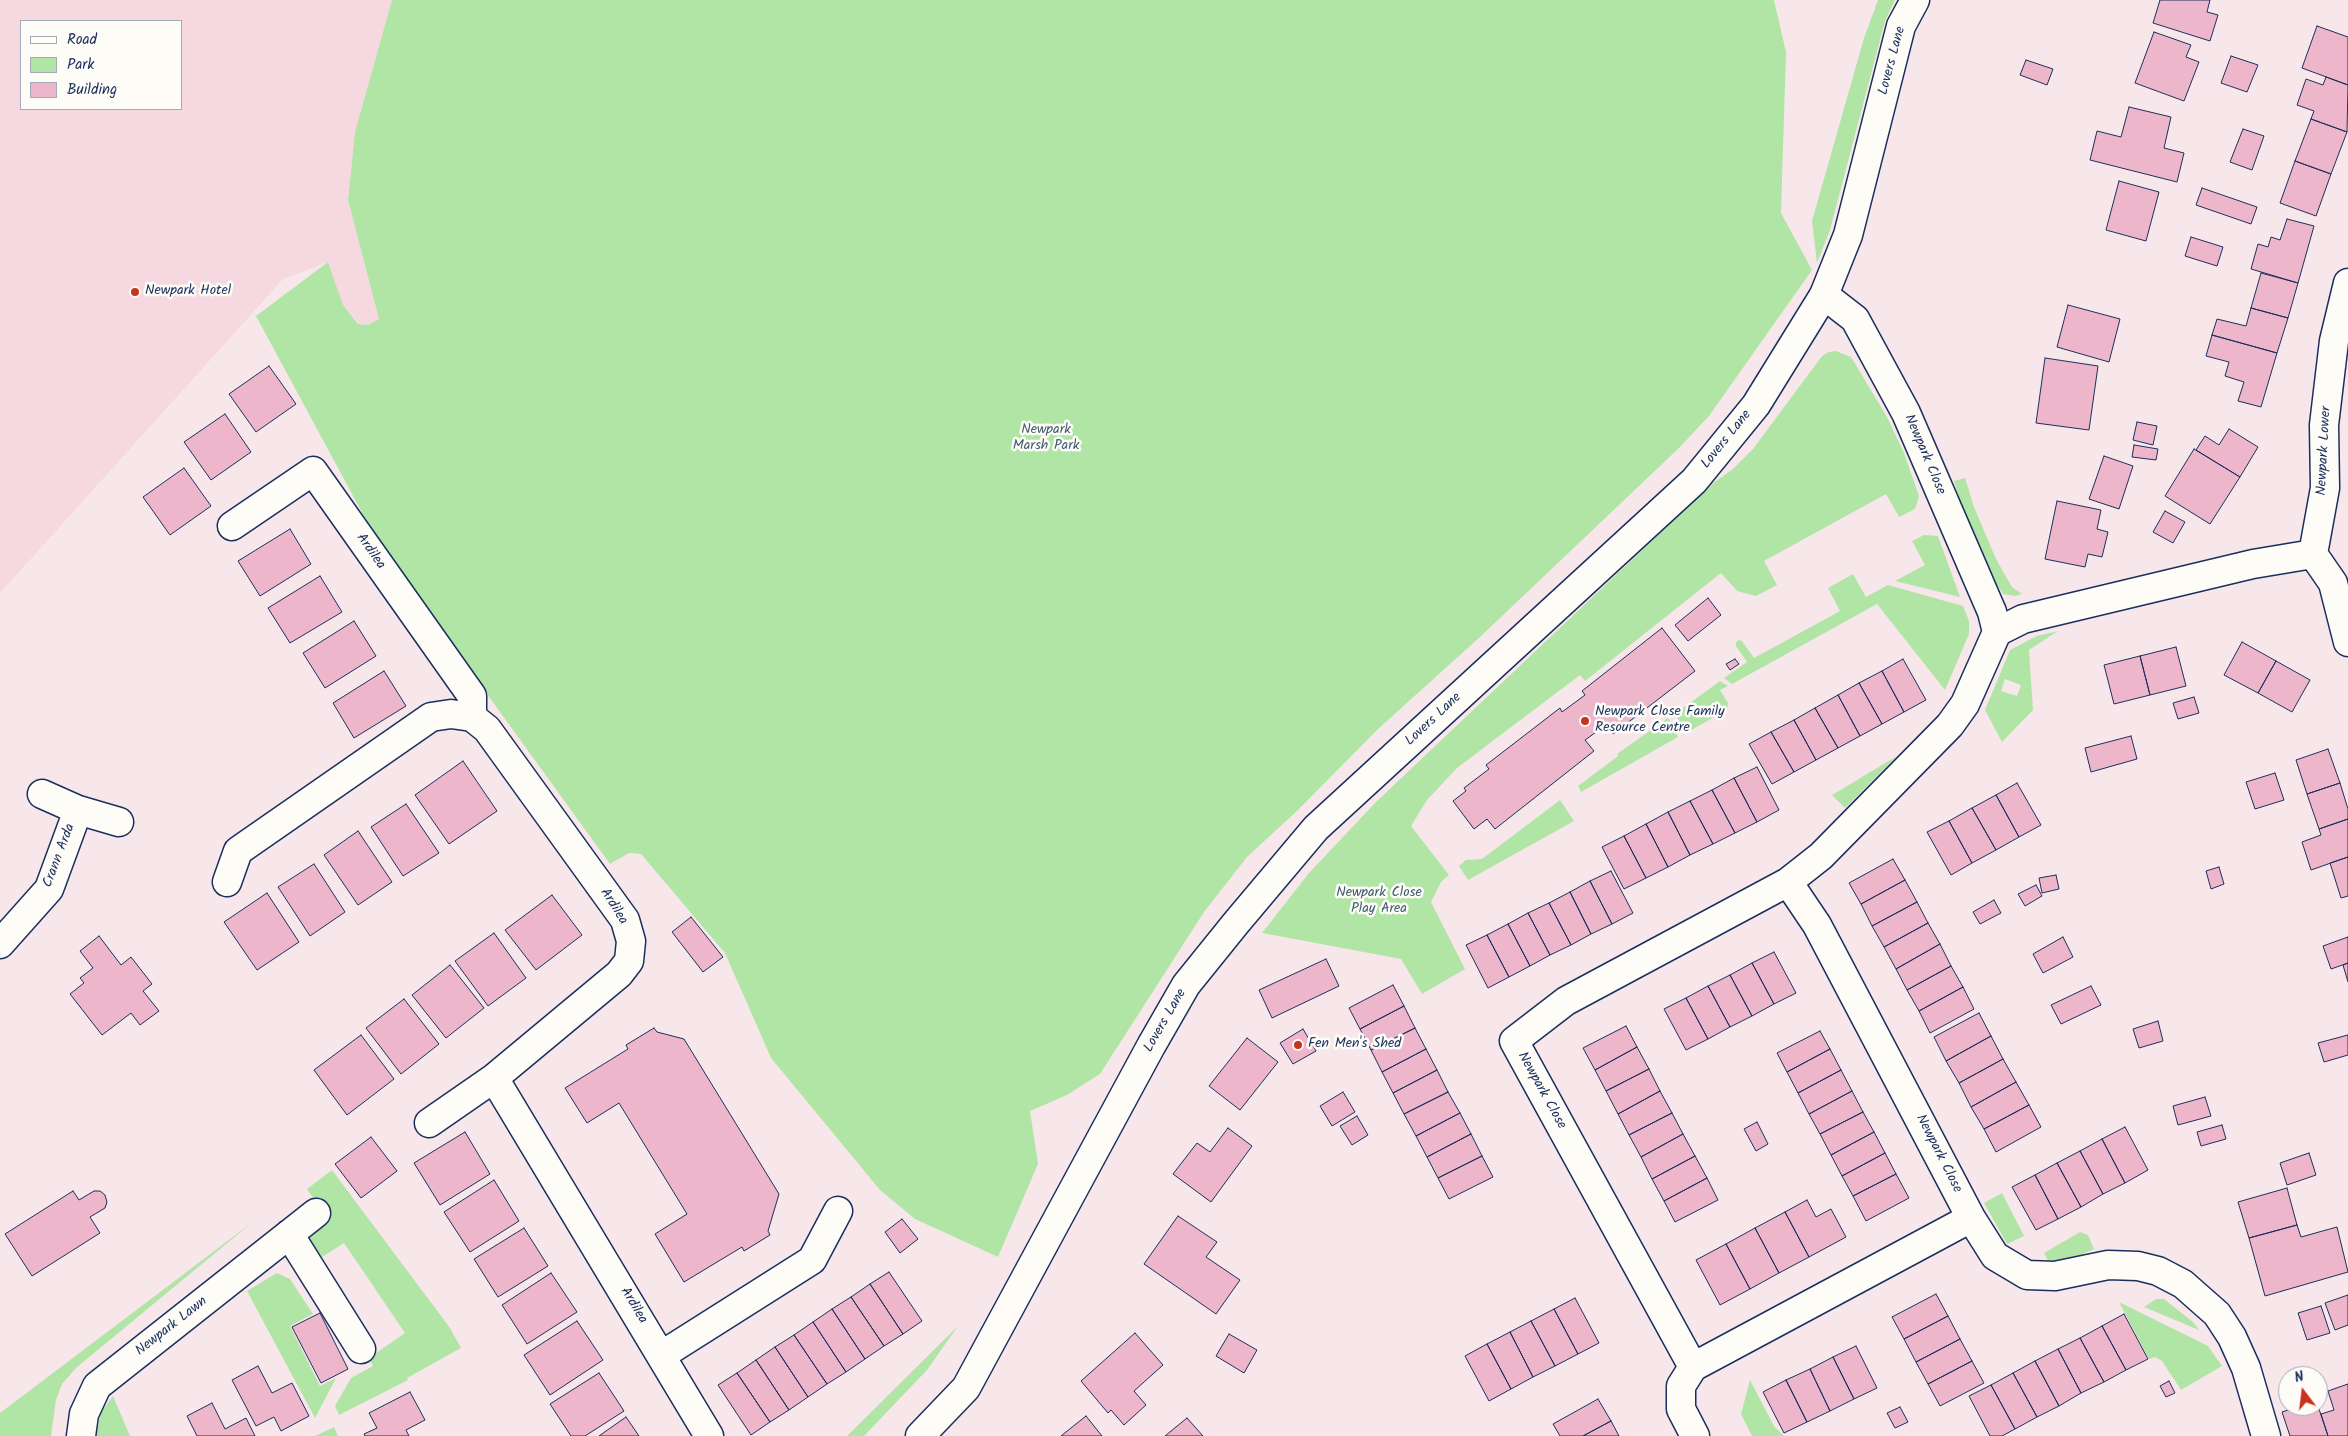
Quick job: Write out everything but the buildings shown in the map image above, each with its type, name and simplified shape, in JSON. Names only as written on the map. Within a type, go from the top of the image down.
[{"type":"street","name":"Lovers Lane","points":[[920,1436],[966,1388],[1056,1224],[1138,1068],[1192,977],[1316,828],[1694,481],[1756,405],[1824,295],[1848,235],[1902,26],[1915,0]]},
{"type":"street","name":"Newpark Lower","points":[[2313,554],[2325,488],[2324,425],[2334,341],[2348,283]]},
{"type":"street","name":"Newpark Close","points":[[1693,1367],[1514,1041],[1566,1001],[1788,882],[1821,856],[1950,725],[1965,704],[1997,632],[1992,612],[1906,413],[1855,319],[1824,295]]},
{"type":"street","name":"Ardilea","points":[[232,526],[313,471],[472,696],[472,717],[487,729],[625,920],[630,942],[629,961],[619,974],[494,1078],[429,1123]]},
{"type":"street","points":[[1997,632],[2023,619],[2253,564],[2313,554],[2334,583],[2348,642]]},
{"type":"street","points":[[227,882],[238,851],[431,717],[451,714],[472,717]]},
{"type":"street","name":"Crann Arda","points":[[42,794],[78,810],[120,822]]},
{"type":"street","name":"Crann Arda","points":[[0,944],[49,889],[78,810]]},
{"type":"street","name":"Newpark Close","points":[[1788,882],[1817,925],[1971,1218],[1996,1256],[2027,1275],[2055,1276],[2108,1265],[2138,1266],[2158,1271],[2183,1284],[2217,1314],[2232,1336],[2246,1368],[2266,1436]]},
{"type":"street","name":"Ardilea","points":[[494,1078],[709,1436]]},
{"type":"street","points":[[662,1355],[812,1260],[838,1211]]},
{"type":"street","name":"Newpark Lawn","points":[[81,1436],[84,1414],[97,1386],[316,1213]]},
{"type":"street","points":[[1695,1436],[1681,1409],[1681,1386],[1693,1367],[1971,1218]]},
{"type":"street","points":[[289,1234],[361,1348]]},
{"type":"shaded area","name":"Newpark Hotel","points":[[0,0],[392,0],[355,132],[348,200],[379,319],[368,325],[359,324],[343,305],[328,262],[283,279],[0,593]]},
{"type":"green space","name":"Newpark Marsh Park","points":[[392,0],[1774,0],[1786,52],[1781,213],[1812,270],[1709,416],[1679,448],[1480,637],[1378,729],[1298,810],[1247,857],[1204,912],[1100,1074],[1067,1095],[1030,1111],[1038,1164],[998,1257],[915,1219],[880,1190],[771,1058],[725,953],[641,854],[629,853],[610,864],[466,665],[365,518],[256,316],[328,262],[343,305],[358,324],[368,325],[379,319],[348,200],[355,132]]},
{"type":"green space","points":[[1878,0],[1895,0],[1885,21],[1830,230],[1817,263],[1812,221],[1864,38]]},
{"type":"green space","name":"Newpark Close Play Area","points":[[1836,351],[1851,357],[1887,417],[1904,453],[1919,496],[1915,509],[1899,517],[1886,494],[1764,561],[1777,585],[1756,596],[1737,591],[1721,573],[1585,681],[1580,675],[1457,768],[1427,800],[1411,826],[1449,875],[1441,882],[1431,902],[1465,969],[1422,994],[1401,959],[1262,933],[1309,873],[1376,802],[1713,483],[1733,469],[1753,449],[1822,356]]},
{"type":"green space","points":[[1965,478],[1974,507],[1996,559],[2012,587],[2022,594],[2015,596],[2003,594],[1987,569],[1963,512],[1954,481]]},
{"type":"green space","points":[[1924,535],[1938,536],[1960,597],[1895,581],[1925,565],[1912,541]]},
{"type":"green space","points":[[1853,574],[1866,597],[1888,585],[1963,606],[1969,621],[1969,634],[1945,690],[1877,604],[1732,684],[1724,678],[1747,662],[1736,646],[1736,642],[1739,640],[1742,641],[1754,658],[1840,611],[1828,588]]},
{"type":"green space","points":[[2058,631],[2029,650],[2033,710],[2002,742],[1985,710],[2010,650],[2037,636]],"holes":[[[2005,679],[2021,685],[2017,696],[2001,691]]]},
{"type":"green space","points":[[1720,681],[1728,686],[1720,690],[1728,703],[1727,710],[1686,733],[1675,714]]},
{"type":"green space","points":[[1668,718],[1678,737],[1581,792],[1578,786],[1618,756],[1617,754]]},
{"type":"green space","points":[[1897,756],[1845,808],[1832,795]]},
{"type":"green space","points":[[1560,800],[1574,821],[1468,880],[1459,866],[1466,860],[1482,859]]},
{"type":"green space","points":[[332,1170],[450,1328],[461,1348],[407,1378],[408,1380],[339,1415],[335,1406],[351,1378],[373,1366],[369,1358],[405,1333],[344,1243],[322,1257],[306,1234],[328,1220],[307,1189]]},
{"type":"green space","points":[[2002,1193],[2024,1236],[2007,1244],[1984,1203]]},
{"type":"green space","points":[[254,1221],[76,1368],[62,1384],[56,1400],[51,1436],[0,1436],[0,1413]]},
{"type":"green space","points":[[2080,1232],[2088,1235],[2094,1249],[2065,1262],[2050,1265],[2044,1253]]},
{"type":"green space","points":[[277,1273],[290,1279],[313,1314],[290,1326],[320,1386],[336,1378],[315,1418],[247,1291]]},
{"type":"green space","points":[[2156,1299],[2164,1299],[2193,1322],[2199,1330],[2144,1307]]},
{"type":"green space","points":[[2119,1302],[2208,1346],[2222,1366],[2181,1390],[2162,1361],[2155,1357],[2149,1359]]},
{"type":"green space","points":[[958,1326],[927,1370],[864,1436],[847,1436]]},
{"type":"green space","points":[[1750,1380],[1774,1426],[1784,1436],[1752,1436],[1741,1414]]},
{"type":"green space","points":[[113,1396],[130,1436],[96,1436],[101,1412]]},
{"type":"green space","points":[[334,1427],[338,1436],[315,1436]]},
{"type":"place","name":"Newpark Hotel","points":[[135,292]]},
{"type":"place","name":"Newpark Close Family Resource Centre","points":[[1585,721]]},
{"type":"place","name":"Fen Men's Shed","points":[[1298,1045]]}]
